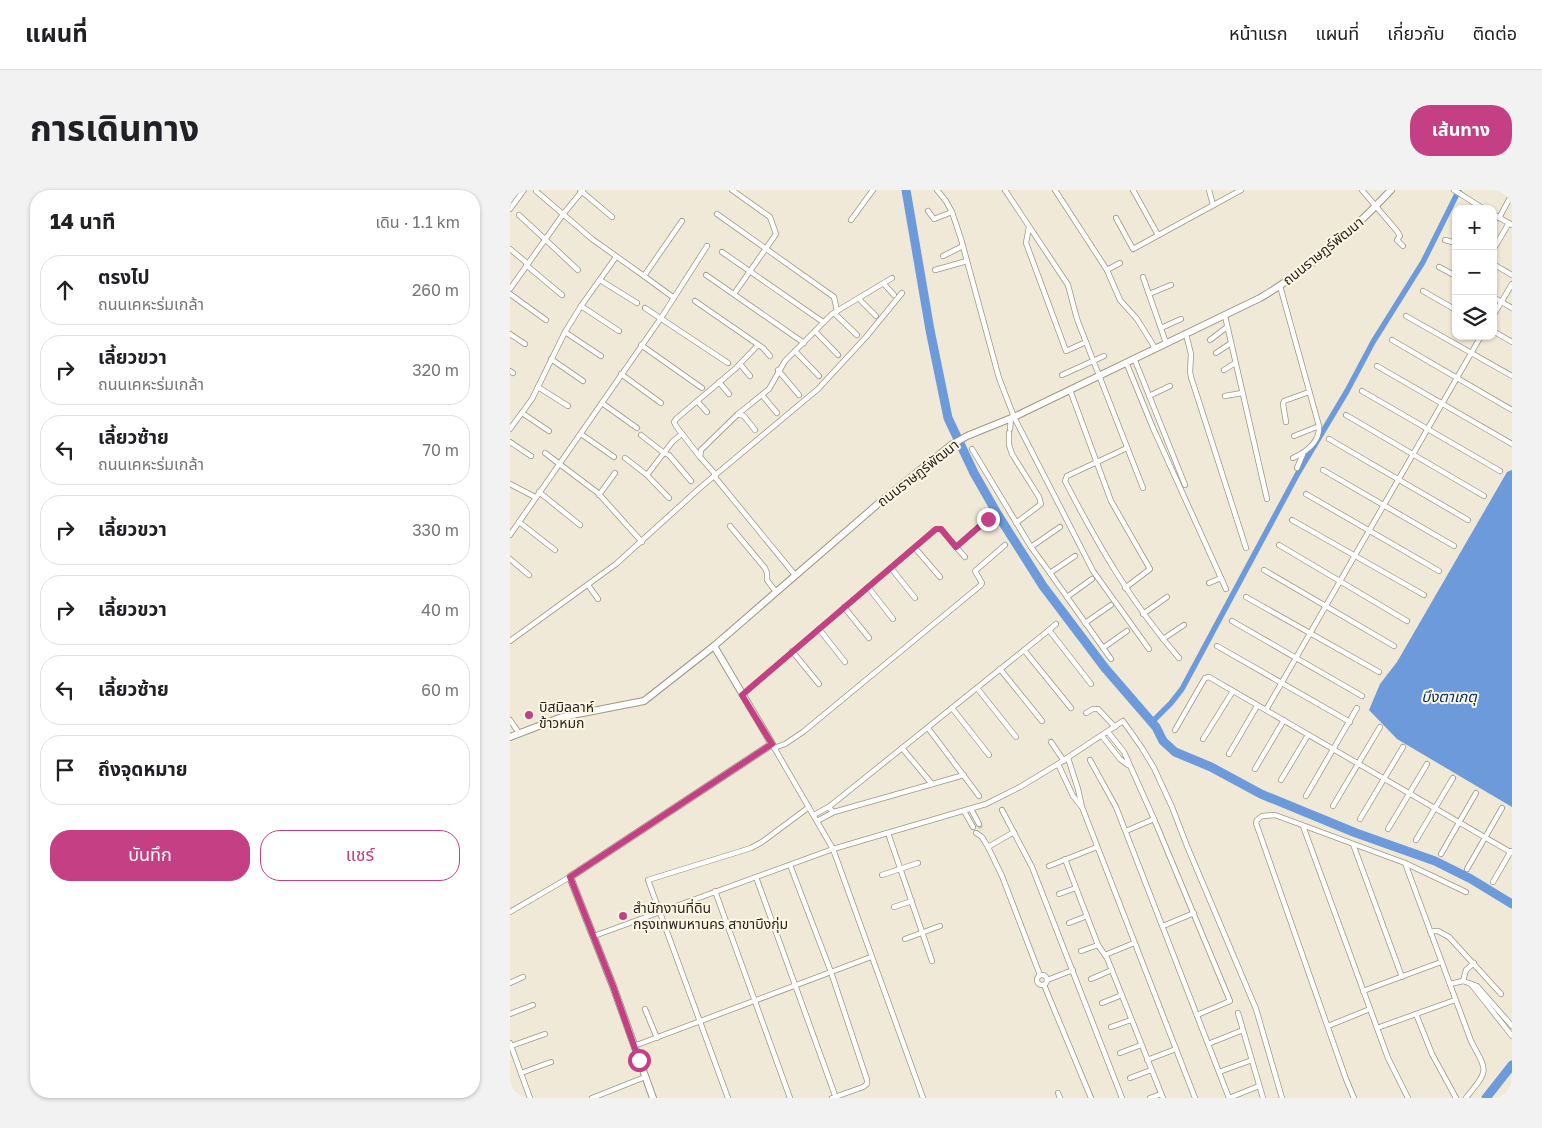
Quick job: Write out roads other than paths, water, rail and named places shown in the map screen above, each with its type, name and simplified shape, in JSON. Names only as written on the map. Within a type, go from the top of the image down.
[{"type":"street","points":[[510,209],[524,190]]},
{"type":"street","points":[[510,289],[582,190],[612,217]]},
{"type":"street","points":[[732,190],[770,217],[776,234],[734,294]]},
{"type":"street","points":[[851,220],[873,190]]},
{"type":"street","points":[[936,190],[946,201],[952,212],[1012,418],[1093,571],[1149,649]]},
{"type":"street","points":[[1005,190],[1068,285],[1098,375],[1143,488]]},
{"type":"street","points":[[1055,190],[1107,270],[1120,300],[1137,319],[1155,348]]},
{"type":"street","points":[[1132,190],[1158,235]]},
{"type":"street","points":[[1209,190],[1213,205]]},
{"type":"street","points":[[1116,218],[1133,250],[1241,190]]},
{"type":"street","points":[[1362,190],[1399,234],[1400,237],[1397,240],[1403,246]]},
{"type":"street","name":"ถนนราษฏร์พัฒนา","points":[[510,737],[562,717],[644,701],[714,646],[795,575],[949,446],[967,436],[1012,418],[1224,316],[1280,286],[1313,262],[1364,218],[1391,190]]},
{"type":"street","points":[[536,191],[616,257],[674,298]]},
{"type":"street","points":[[1455,191],[1476,205]]},
{"type":"street","points":[[1497,244],[1510,224],[1499,218],[1512,194]]},
{"type":"street","points":[[928,211],[934,219],[952,212]]},
{"type":"street","points":[[717,214],[834,297],[835,312],[857,335]]},
{"type":"street","points":[[519,216],[578,270]]},
{"type":"street","points":[[644,276],[682,221]]},
{"type":"street","points":[[1029,227],[1026,242],[1066,351],[1086,342]]},
{"type":"street","points":[[1445,240],[1452,242]]},
{"type":"street","points":[[510,535],[661,318],[707,246]]},
{"type":"street","points":[[943,256],[963,246]]},
{"type":"street","points":[[510,249],[562,295]]},
{"type":"street","points":[[722,252],[823,322]]},
{"type":"street","points":[[510,429],[538,387],[565,332],[581,306],[616,257]]},
{"type":"street","points":[[935,270],[967,261]]},
{"type":"street","points":[[1107,270],[1120,263]]},
{"type":"street","points":[[1497,266],[1512,275]]},
{"type":"street","points":[[1439,267],[1452,274]]},
{"type":"street","points":[[706,275],[804,343]]},
{"type":"street","points":[[1143,277],[1166,343]]},
{"type":"street","points":[[700,457],[701,450],[738,414],[768,389],[778,370],[823,322],[835,312],[892,278]]},
{"type":"street","points":[[600,280],[637,303]]},
{"type":"street","points":[[884,284],[894,295]]},
{"type":"street","points":[[1497,309],[1512,284]]},
{"type":"street","points":[[1149,294],[1171,285]]},
{"type":"street","points":[[1280,286],[1319,426],[1318,437],[1304,453],[1297,468]]},
{"type":"street","points":[[1423,291],[1452,308]]},
{"type":"street","points":[[510,640],[588,585],[642,542],[671,513],[818,389],[866,337],[902,293]]},
{"type":"street","points":[[510,294],[546,320]]},
{"type":"street","points":[[859,299],[876,316]]},
{"type":"street","points":[[1497,300],[1512,308]]},
{"type":"street","points":[[696,301],[758,345],[770,356]]},
{"type":"street","points":[[581,306],[619,331]]},
{"type":"street","points":[[645,308],[728,364]]},
{"type":"street","points":[[1224,316],[1267,499]]},
{"type":"street","points":[[1406,316],[1512,376]]},
{"type":"street","points":[[1161,328],[1181,319]]},
{"type":"street","points":[[1210,340],[1227,327]]},
{"type":"street","points":[[815,331],[838,355]]},
{"type":"street","points":[[565,332],[601,356]]},
{"type":"street","points":[[1497,333],[1512,342]]},
{"type":"street","points":[[510,334],[525,344]]},
{"type":"street","points":[[1186,334],[1191,354],[1190,372],[1246,548]]},
{"type":"street","points":[[1392,340],[1512,410]]},
{"type":"street","points":[[1266,710],[1478,340]]},
{"type":"street","points":[[1216,353],[1231,343]]},
{"type":"street","points":[[641,345],[702,388]]},
{"type":"street","points":[[758,345],[740,364],[676,418],[674,422],[795,575]]},
{"type":"street","points":[[795,351],[819,376]]},
{"type":"street","points":[[1062,375],[1104,356]]},
{"type":"street","points":[[1134,358],[1185,485]]},
{"type":"street","points":[[551,359],[583,381]]},
{"type":"street","points":[[1126,362],[1153,428],[1226,589]]},
{"type":"street","points":[[1224,370],[1235,362]]},
{"type":"street","points":[[740,364],[750,376]]},
{"type":"street","points":[[1377,366],[1512,444]]},
{"type":"street","points":[[778,370],[799,395]]},
{"type":"street","points":[[621,374],[661,402]]},
{"type":"street","points":[[719,382],[729,394]]},
{"type":"street","points":[[1149,396],[1170,386]]},
{"type":"street","points":[[538,387],[568,406]]},
{"type":"street","points":[[1070,390],[1111,501],[1150,569],[1125,588]]},
{"type":"street","points":[[1362,391],[1500,470]]},
{"type":"street","points":[[1286,422],[1284,401],[1309,392]]},
{"type":"street","points":[[1224,396],[1242,393]]},
{"type":"street","points":[[762,395],[777,413]]},
{"type":"street","points":[[697,400],[707,412]]},
{"type":"street","points":[[602,403],[637,428]]},
{"type":"street","points":[[522,413],[549,431]]},
{"type":"street","points":[[738,414],[744,416],[755,430]]},
{"type":"street","points":[[1346,415],[1484,496]]},
{"type":"street","points":[[1012,418],[1009,431],[1009,445],[1012,454],[1041,504],[1016,523]]},
{"type":"street","points":[[1294,436],[1319,426]]},
{"type":"street","points":[[581,434],[614,457]]},
{"type":"street","points":[[647,475],[682,434]]},
{"type":"street","points":[[641,435],[669,455],[691,482]]},
{"type":"street","points":[[1329,439],[1468,520]]},
{"type":"street","points":[[510,442],[531,456]]},
{"type":"street","points":[[1127,448],[1067,476],[1065,481],[1094,537],[1125,588],[1143,614],[1179,658]]},
{"type":"street","points":[[972,449],[1031,547],[1111,659]]},
{"type":"street","points":[[545,453],[599,494],[642,542]]},
{"type":"street","points":[[1293,458],[1304,453]]},
{"type":"street","points":[[625,458],[647,475],[669,498]]},
{"type":"street","points":[[1323,470],[1454,546]]},
{"type":"street","points":[[599,494],[615,474]]},
{"type":"street","points":[[510,484],[535,497]]},
{"type":"street","points":[[539,492],[580,525]]},
{"type":"street","points":[[1306,494],[1439,571]]},
{"type":"street","points":[[956,547],[988,519]]},
{"type":"street","points":[[1292,520],[1424,595]]},
{"type":"street","points":[[519,522],[555,550]]},
{"type":"street","points":[[510,524],[516,526]]},
{"type":"street","points":[[730,526],[765,568],[768,573],[767,580],[776,592]]},
{"type":"street","points":[[1031,547],[1060,527]]},
{"type":"street","points":[[742,695],[938,528],[941,529],[965,557]]},
{"type":"street","points":[[510,912],[570,877],[773,746],[785,744],[803,732],[981,585],[982,583],[975,571],[1005,544]]},
{"type":"street","points":[[1279,545],[1407,621]]},
{"type":"street","points":[[915,548],[940,577]]},
{"type":"street","points":[[1050,572],[1075,556]]},
{"type":"street","points":[[510,559],[529,575]]},
{"type":"street","points":[[891,568],[915,598]]},
{"type":"street","points":[[1264,570],[1394,646]]},
{"type":"street","points":[[1209,583],[1221,578]]},
{"type":"street","points":[[1067,597],[1092,579]]},
{"type":"street","points":[[588,585],[598,599]]},
{"type":"street","points":[[868,587],[893,619]]},
{"type":"street","points":[[1143,614],[1167,597]]},
{"type":"street","points":[[1246,597],[1379,672]]},
{"type":"street","points":[[1085,623],[1111,605]]},
{"type":"street","points":[[844,607],[869,638]]},
{"type":"street","points":[[1232,621],[1362,696]]},
{"type":"street","points":[[814,815],[830,806],[1056,624]]},
{"type":"street","points":[[1163,639],[1184,624]]},
{"type":"street","points":[[819,629],[845,662]]},
{"type":"street","points":[[1049,630],[1091,684]]},
{"type":"street","points":[[1103,648],[1128,631]]},
{"type":"street","points":[[714,646],[833,849],[923,1098]]},
{"type":"street","points":[[1217,646],[1350,722]]},
{"type":"street","points":[[1024,650],[1071,708]]},
{"type":"street","points":[[792,651],[819,684]]},
{"type":"street","points":[[1000,669],[1042,721]]},
{"type":"street","points":[[1175,730],[1205,678],[1209,677],[1511,852],[1493,882]]},
{"type":"street","points":[[977,688],[1016,737]]},
{"type":"street","points":[[1203,739],[1233,691]]},
{"type":"street","points":[[1229,754],[1258,706]]},
{"type":"street","points":[[952,708],[989,755]]},
{"type":"street","points":[[1306,796],[1357,708]]},
{"type":"street","points":[[1086,713],[1093,709],[1098,709],[1115,727]]},
{"type":"street","points":[[510,720],[519,733]]},
{"type":"street","points":[[1255,769],[1284,720]]},
{"type":"street","points":[[594,936],[833,849],[986,804],[1020,787],[1124,721],[1154,768],[1172,807],[1256,1009],[1282,1098]]},
{"type":"street","points":[[1334,806],[1380,727]]},
{"type":"street","points":[[928,728],[979,796]]},
{"type":"street","points":[[1108,732],[1124,752],[1230,1001],[1197,1016]]},
{"type":"street","points":[[1281,780],[1308,735]]},
{"type":"street","points":[[1102,736],[1120,759],[1128,765]]},
{"type":"street","points":[[1051,742],[1066,759],[1097,847],[1196,1098]]},
{"type":"street","points":[[1360,819],[1403,747]]},
{"type":"street","points":[[902,748],[932,784]]},
{"type":"street","points":[[1090,760],[1111,795],[1126,830],[1229,1098],[1259,1086]]},
{"type":"street","points":[[1058,764],[1073,796],[1082,807]]},
{"type":"street","points":[[1388,829],[1427,764]]},
{"type":"street","points":[[817,821],[834,812],[964,774]]},
{"type":"street","points":[[1416,840],[1453,778]]},
{"type":"street","points":[[1442,854],[1476,793]]},
{"type":"street","points":[[830,806],[830,809],[834,812]]},
{"type":"street","points":[[728,1098],[648,880],[751,848],[809,807]]},
{"type":"street","points":[[1467,869],[1502,808]]},
{"type":"street","points":[[971,809],[979,824]]},
{"type":"street","points":[[1002,810],[1032,867],[1122,1098]]},
{"type":"street","points":[[964,811],[973,827]]},
{"type":"street","points":[[1354,1098],[1256,823],[1257,820],[1262,816],[1275,815],[1404,863],[1466,892]]},
{"type":"street","points":[[1126,830],[1154,819]]},
{"type":"street","points":[[1303,826],[1388,1058],[1408,1098]]},
{"type":"street","points":[[982,830],[982,837]]},
{"type":"street","points":[[988,847],[1014,832]]},
{"type":"street","points":[[888,833],[932,961]]},
{"type":"street","points":[[976,833],[982,837],[1002,876],[1040,975],[1044,976],[1091,1098]]},
{"type":"street","points":[[1353,844],[1402,977]]},
{"type":"street","points":[[1049,866],[1097,847]]},
{"type":"street","points":[[1065,859],[1098,945],[1112,970],[1162,1096],[1150,1098]]},
{"type":"street","points":[[882,875],[918,863]]},
{"type":"street","points":[[1404,863],[1471,1041],[1485,1069],[1482,1078],[1466,1098]]},
{"type":"street","points":[[756,877],[834,1098],[867,1084],[867,1080],[831,972],[790,865]]},
{"type":"street","points":[[570,877],[594,936],[652,1098]]},
{"type":"street","points":[[1059,894],[1076,888]]},
{"type":"street","points":[[715,892],[790,1098]]},
{"type":"street","points":[[894,907],[912,901]]},
{"type":"street","points":[[1162,926],[1194,913]]},
{"type":"street","points":[[1069,923],[1087,916]]},
{"type":"street","points":[[905,939],[940,926]]},
{"type":"street","points":[[1430,931],[1443,933],[1462,949],[1502,994]]},
{"type":"street","points":[[1105,955],[1134,943]]},
{"type":"street","points":[[1081,951],[1098,945]]},
{"type":"street","points":[[634,1046],[871,957]]},
{"type":"street","points":[[1363,990],[1441,962]]},
{"type":"street","points":[[1463,981],[1466,970],[1474,963]]},
{"type":"street","points":[[1040,975],[1037,977],[1037,982],[1042,985],[1073,970]]},
{"type":"street","points":[[1091,979],[1112,970]]},
{"type":"street","points":[[510,983],[523,978]]},
{"type":"street","points":[[1450,984],[1463,981],[1482,990],[1498,1018],[1512,1036]]},
{"type":"street","points":[[1102,1003],[1122,996]]},
{"type":"street","points":[[1378,1028],[1455,1000]]},
{"type":"street","points":[[1487,1000],[1512,1026]]},
{"type":"street","points":[[510,1014],[533,1005]]},
{"type":"street","points":[[645,1008],[657,1038]]},
{"type":"street","points":[[1328,1026],[1370,1009]]},
{"type":"street","points":[[1238,1013],[1263,1098]]},
{"type":"street","points":[[1416,1014],[1432,1054],[1456,1098]]},
{"type":"street","points":[[1498,1018],[1502,1014]]},
{"type":"street","points":[[1111,1027],[1131,1020]]},
{"type":"street","points":[[1208,1044],[1243,1030]]},
{"type":"street","points":[[530,1098],[510,1045],[545,1034]]},
{"type":"street","points":[[1120,1052],[1141,1045]]},
{"type":"street","points":[[1148,1060],[1176,1049]]},
{"type":"street","points":[[1219,1072],[1252,1060]]},
{"type":"street","points":[[521,1073],[551,1062]]},
{"type":"street","points":[[1130,1078],[1151,1070]]},
{"type":"street","points":[[592,1098],[645,1077]]},
{"type":"street","points":[[1058,1092],[1060,1098]]},
{"type":"water","name":"บึงตาเกตุ","points":[[1512,470],[1512,807],[1397,739],[1369,710],[1380,684],[1397,662],[1507,472]]},
{"type":"waterway","points":[[906,190],[930,330],[948,418],[974,473],[1043,586],[1105,668],[1156,727],[1163,741],[1175,752],[1211,767],[1261,794],[1356,833],[1435,861],[1471,879],[1512,904]]},
{"type":"waterway","points":[[1151,723],[1182,689],[1298,473],[1347,391],[1373,342],[1423,262],[1459,190]]},
{"type":"waterway","points":[[1486,1098],[1512,1065]]},
{"type":"tunnel","points":[[979,824],[982,830]]},
{"type":"place","name":"บิสมิลลาห์ ข้าวหมก","points":[[529,715]]},
{"type":"place","name":"สำนักงานที่ดิน กรุงเทพมหานคร สาขาบึงกุ่ม","points":[[623,916]]}]
